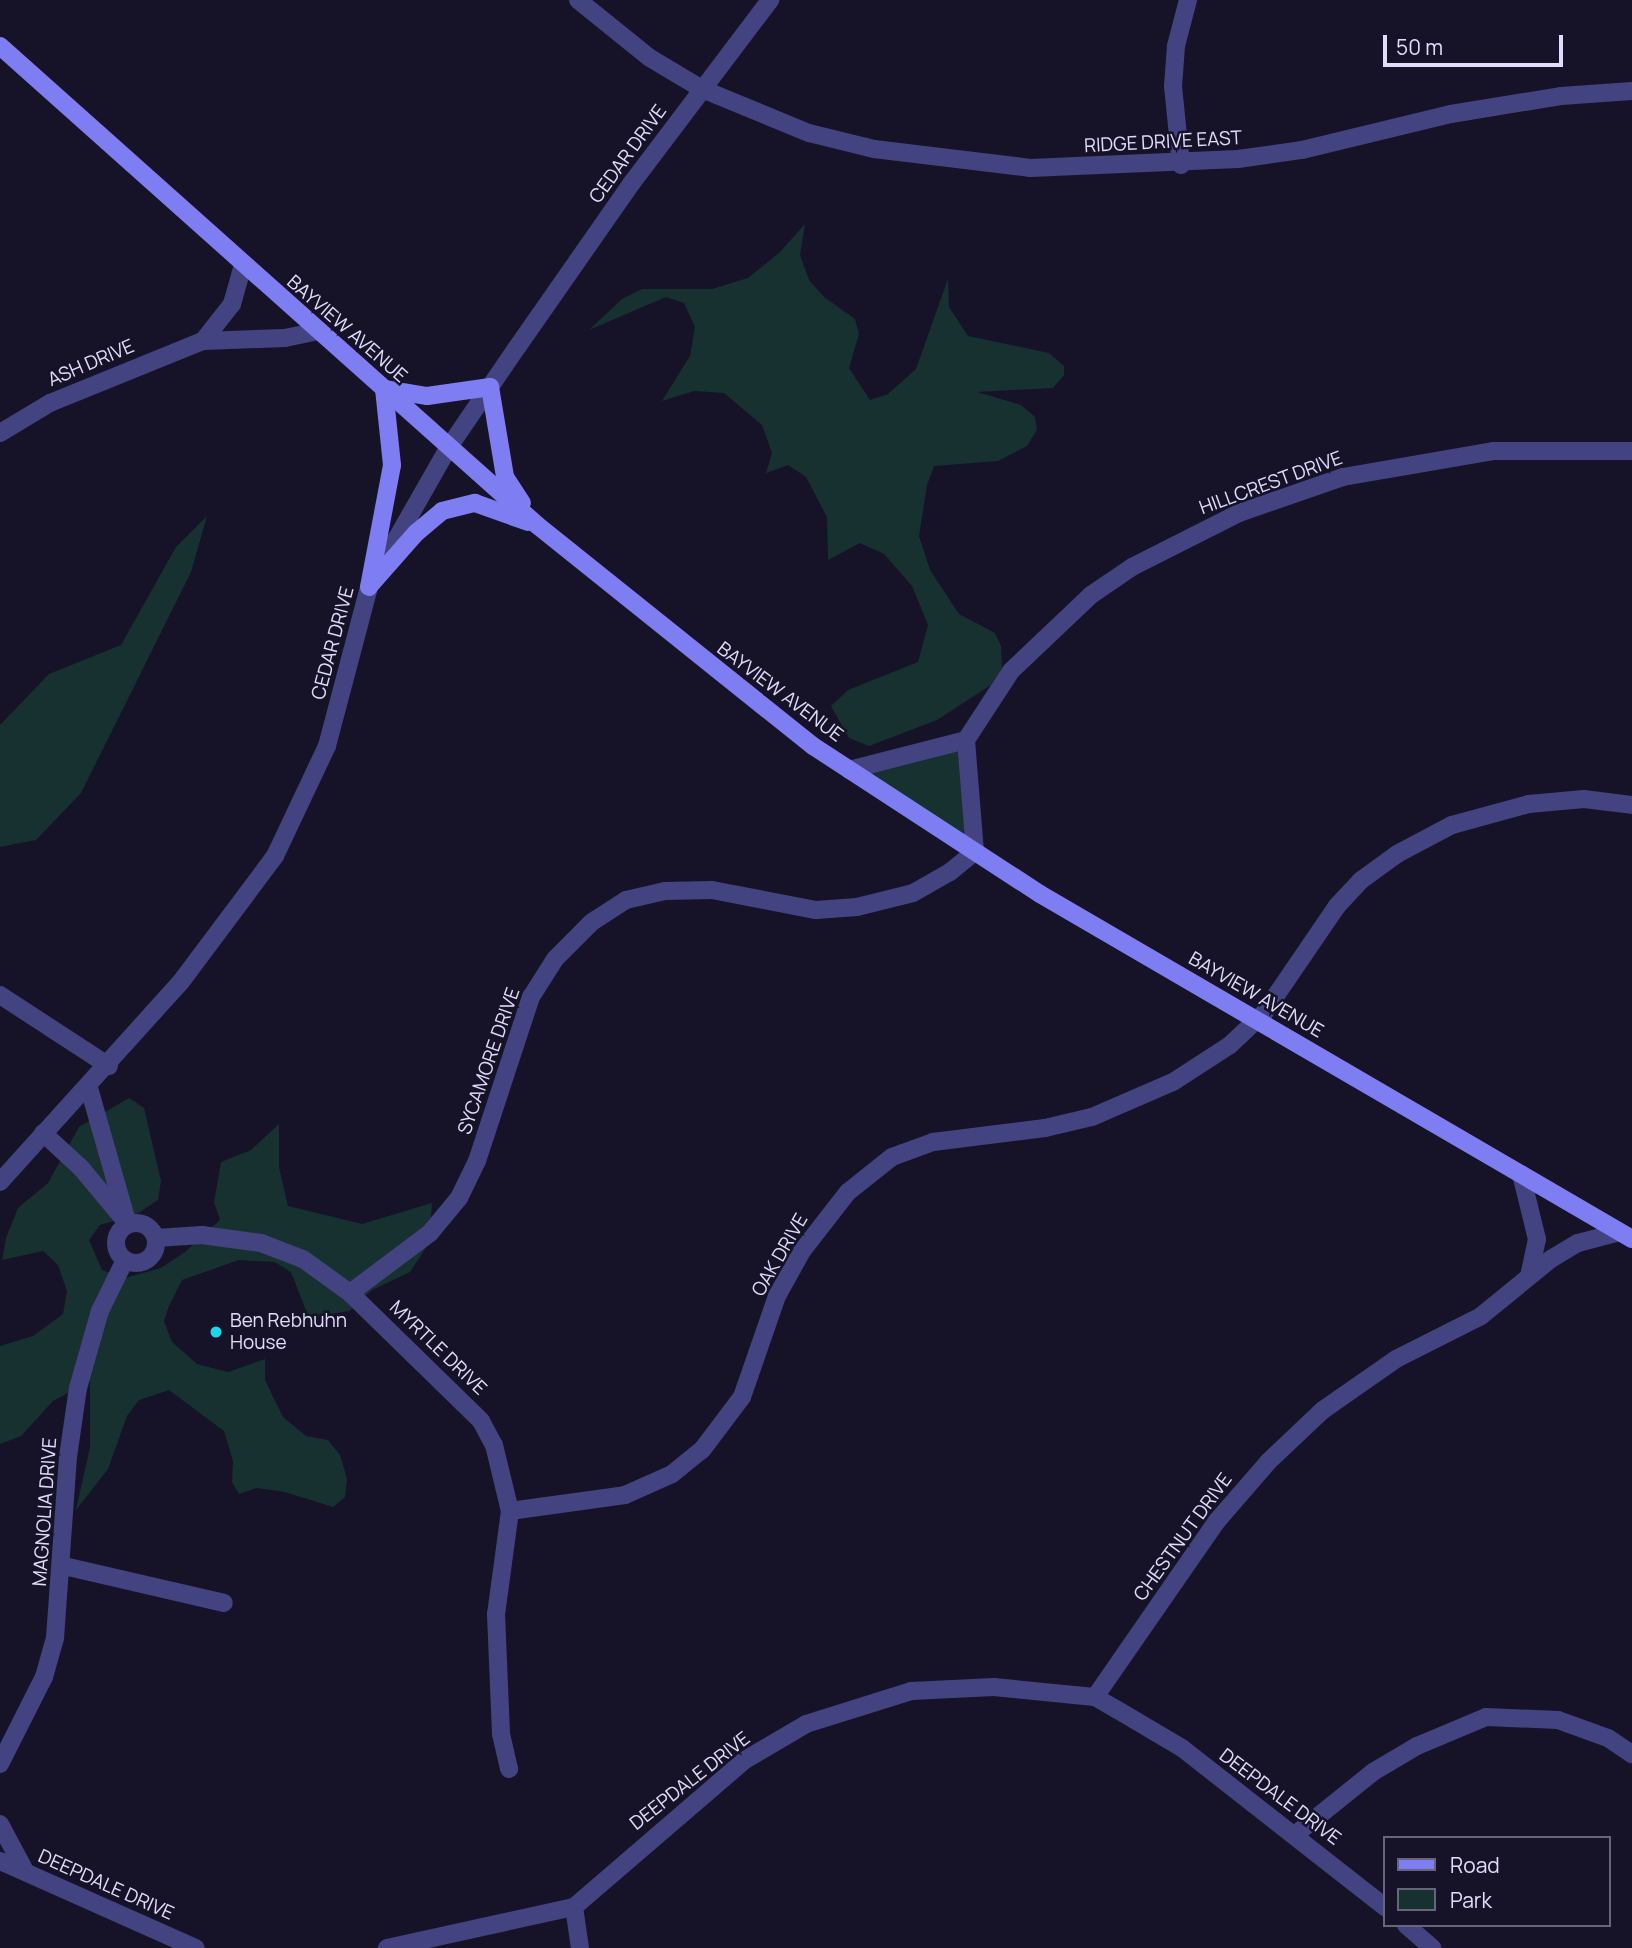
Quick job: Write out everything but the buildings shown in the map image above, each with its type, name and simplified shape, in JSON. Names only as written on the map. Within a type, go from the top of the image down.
[{"type":"main road","name":"BAYVIEW AVENUE","points":[[0,46],[537,525],[748,696],[849,769],[975,852],[1626,1236]]},
{"type":"main road","points":[[369,587],[392,465],[384,389],[427,396],[490,387],[505,477],[537,525]]},
{"type":"main road","points":[[369,587],[416,533],[457,505],[475,503],[537,525]]},
{"type":"street","name":"RIDGE DRIVE EAST","points":[[578,0],[650,58],[702,89],[809,133],[874,149],[1031,168],[1181,165],[1303,150],[1451,114],[1561,96],[1632,91]]},
{"type":"street","name":"CEDAR DRIVE","points":[[0,1182],[43,1133],[109,1066],[180,982],[275,856],[327,746],[369,587],[449,447],[702,89],[770,0]]},
{"type":"street","points":[[1181,165],[1173,86],[1176,46],[1188,0]]},
{"type":"street","name":"ASH DRIVE","points":[[203,341],[232,304],[243,265]]},
{"type":"street","name":"ASH DRIVE","points":[[0,433],[50,403],[203,341],[285,338],[318,331]]},
{"type":"street","name":"HILLCREST DRIVE","points":[[966,740],[1011,671],[1091,595],[1132,567],[1239,513],[1343,477],[1426,460],[1493,451],[1632,451]]},
{"type":"street","points":[[849,769],[966,740],[975,852]]},
{"type":"street","name":"OAK DRIVE","points":[[510,1510],[625,1494],[672,1474],[702,1450],[742,1397],[777,1296],[802,1251],[848,1192],[892,1157],[933,1142],[1045,1128],[1134,1102],[1230,1045],[1256,1019],[1336,906],[1397,854],[1452,825],[1529,804],[1584,800],[1632,805]]},
{"type":"street","name":"SYCAMORE DRIVE","points":[[350,1293],[430,1233],[459,1198],[477,1161],[531,997],[555,959],[592,922],[626,900],[665,891],[712,890],[817,910],[883,903],[913,893],[975,852]]},
{"type":"street","points":[[0,995],[109,1066]]},
{"type":"street","points":[[89,1088],[128,1225],[116,1241],[125,1260],[148,1259],[156,1238]]},
{"type":"street","name":"MYRTLE DRIVE","points":[[43,1133],[81,1168],[128,1225],[146,1226],[156,1238],[202,1235],[261,1243],[303,1259],[350,1293],[481,1421],[494,1445],[510,1510],[496,1614],[501,1734],[509,1769]]},
{"type":"street","points":[[1521,1174],[1537,1239],[1529,1276]]},
{"type":"street","name":"CHESTNUT DRIVE","points":[[1095,1698],[1217,1521],[1288,1442],[1371,1374],[1481,1316],[1529,1276],[1578,1243],[1626,1236]]},
{"type":"street","name":"MAGNOLIA DRIVE","points":[[0,1764],[44,1677],[55,1638],[64,1566],[68,1457],[78,1388],[100,1311],[125,1260]]},
{"type":"street","points":[[64,1566],[224,1603]]},
{"type":"street","name":"DEEPDALE DRIVE","points":[[387,1948],[574,1907],[745,1760],[806,1724],[911,1691],[994,1686],[1095,1698],[1182,1748],[1296,1834],[1384,1906]]},
{"type":"street","points":[[1296,1834],[1373,1772],[1417,1746],[1486,1717],[1558,1720],[1608,1738],[1632,1754]]},
{"type":"street","points":[[0,1824],[25,1871]]},
{"type":"street","name":"DEEPDALE DRIVE","points":[[2,1863],[195,1948]]},
{"type":"street","points":[[574,1907],[580,1948]]},
{"type":"street","points":[[1408,1927],[1432,1948]]},
{"type":"green space","points":[[805,224],[800,255],[809,280],[824,297],[855,319],[859,334],[849,368],[870,400],[888,394],[916,369],[948,279],[949,307],[968,336],[1049,353],[1064,366],[1064,375],[1053,388],[977,392],[1021,405],[1035,417],[1037,430],[1027,446],[998,461],[934,466],[927,485],[919,536],[930,570],[959,614],[995,633],[1001,646],[1002,668],[991,685],[937,720],[869,746],[849,738],[831,706],[848,690],[918,662],[928,625],[912,586],[884,554],[860,543],[828,560],[827,517],[806,477],[788,465],[766,473],[772,453],[762,425],[724,393],[694,391],[662,401],[690,356],[695,327],[684,303],[666,297],[589,330],[622,299],[642,289],[712,289],[748,278],[780,252]]},
{"type":"green space","points":[[207,516],[191,572],[81,793],[36,840],[0,847],[0,725],[49,674],[121,645],[176,547]]},
{"type":"green space","points":[[963,745],[969,842],[860,771]]},
{"type":"green space","points":[[129,1098],[144,1108],[161,1181],[158,1200],[137,1214],[100,1225],[89,1240],[102,1270],[125,1278],[161,1268],[185,1252],[220,1220],[214,1202],[221,1162],[251,1150],[279,1124],[279,1167],[288,1206],[362,1224],[432,1203],[429,1243],[410,1272],[372,1290],[349,1311],[309,1318],[291,1272],[275,1262],[239,1260],[182,1280],[164,1321],[172,1342],[197,1364],[228,1372],[265,1359],[265,1380],[283,1417],[306,1436],[328,1440],[340,1455],[347,1479],[345,1497],[333,1507],[285,1492],[257,1488],[239,1494],[232,1482],[233,1461],[224,1431],[169,1390],[139,1400],[127,1416],[108,1469],[76,1510],[90,1447],[90,1381],[53,1401],[21,1436],[0,1444],[0,1346],[33,1336],[63,1314],[67,1291],[58,1265],[43,1251],[2,1260],[6,1238],[18,1208],[48,1183],[79,1127]]},
{"type":"place","name":"Ben Rebhuhn House","points":[[216,1332]]}]
